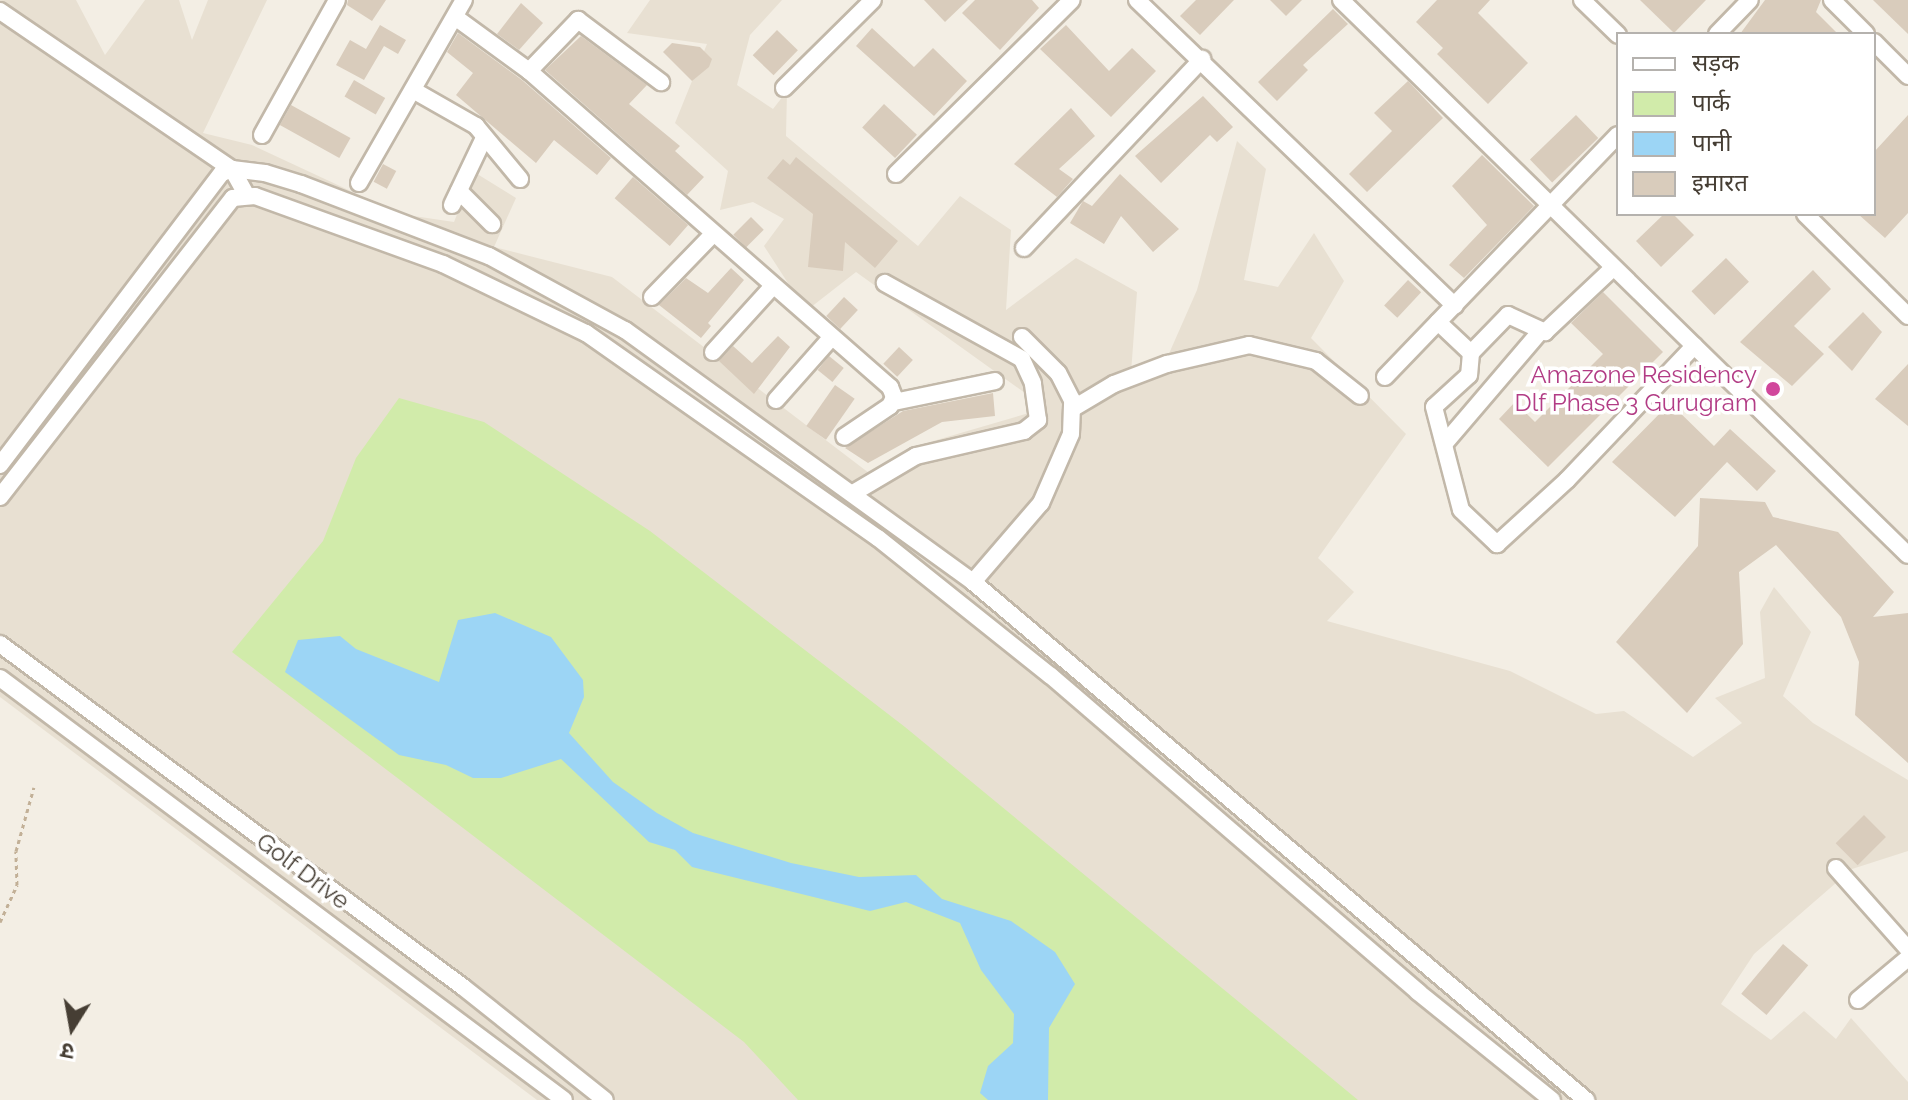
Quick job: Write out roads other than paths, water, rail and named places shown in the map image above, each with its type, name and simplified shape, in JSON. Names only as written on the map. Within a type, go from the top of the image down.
[{"type":"street","points":[[262,135],[337,0]]},
{"type":"street","points":[[359,183],[464,0]]},
{"type":"street","points":[[784,88],[873,0]]},
{"type":"street","points":[[896,174],[1072,0]]},
{"type":"street","points":[[1137,0],[1202,59],[1455,306]]},
{"type":"street","points":[[1341,0],[1908,555]]},
{"type":"street","points":[[1719,32],[1750,0]]},
{"type":"street","points":[[1832,0],[1864,32]]},
{"type":"street","points":[[1593,4],[1616,33]]},
{"type":"street","points":[[0,11],[232,169],[301,184],[524,271],[625,330],[855,492],[973,582],[1586,1100]]},
{"type":"street","points":[[455,17],[529,71],[771,288],[890,387],[894,402]]},
{"type":"street","points":[[529,71],[578,20],[661,82]]},
{"type":"street","points":[[1876,44],[1907,74]]},
{"type":"street","points":[[1024,248],[1202,59]]},
{"type":"street","points":[[413,90],[476,126],[483,140],[520,179]]},
{"type":"street","points":[[1385,377],[1616,137]]},
{"type":"street","points":[[483,140],[456,198],[492,224]]},
{"type":"street","points":[[232,169],[246,194],[443,264],[586,333],[821,496],[1051,676],[1418,992],[1552,1100]]},
{"type":"street","points":[[0,465],[207,186],[232,169]]},
{"type":"street","points":[[0,497],[225,205],[246,194]]},
{"type":"street","points":[[1807,216],[1908,316]]},
{"type":"street","points":[[652,297],[712,235]]},
{"type":"street","points":[[1445,443],[1539,333],[1549,330],[1613,268]]},
{"type":"street","points":[[855,492],[916,456],[1024,431],[1038,420],[1033,383],[1022,359],[885,283]]},
{"type":"street","points":[[713,352],[771,288]]},
{"type":"street","points":[[1539,333],[1508,315],[1471,353],[1469,375],[1434,407],[1461,510],[1497,544],[1567,480],[1694,346]]},
{"type":"street","points":[[1438,322],[1471,353]]},
{"type":"street","points":[[973,582],[1041,503],[1071,434],[1072,409],[1058,373],[1022,337]]},
{"type":"street","points":[[776,400],[830,339]]},
{"type":"street","points":[[1072,409],[1114,384],[1167,364],[1249,345],[1316,361],[1360,396]]},
{"type":"street","points":[[844,437],[894,402],[995,381]]},
{"type":"street","points":[[821,496],[835,478]]},
{"type":"street","name":"Golf Drive","points":[[0,644],[463,987],[605,1100]]},
{"type":"street","name":"Golf Drive","points":[[0,678],[564,1100]]},
{"type":"street","points":[[1836,868],[1908,949]]},
{"type":"street","points":[[1858,1000],[1908,958]]},
{"type":"street","points":[[1418,992],[1432,973]]},
{"type":"water","points":[[495,613],[551,637],[583,680],[584,697],[569,733],[613,782],[657,813],[693,833],[791,863],[859,877],[916,875],[942,899],[1011,921],[1055,952],[1075,984],[1049,1028],[1048,1100],[988,1100],[980,1093],[988,1066],[1013,1043],[1014,1014],[981,970],[960,923],[906,902],[870,911],[692,867],[675,850],[649,842],[561,759],[501,778],[473,778],[446,765],[399,755],[285,672],[298,640],[340,636],[356,649],[439,682],[458,620]]},
{"type":"place","name":"Amazone Residency Dlf Phase 3 Gurugram","points":[[1773,389]]}]
